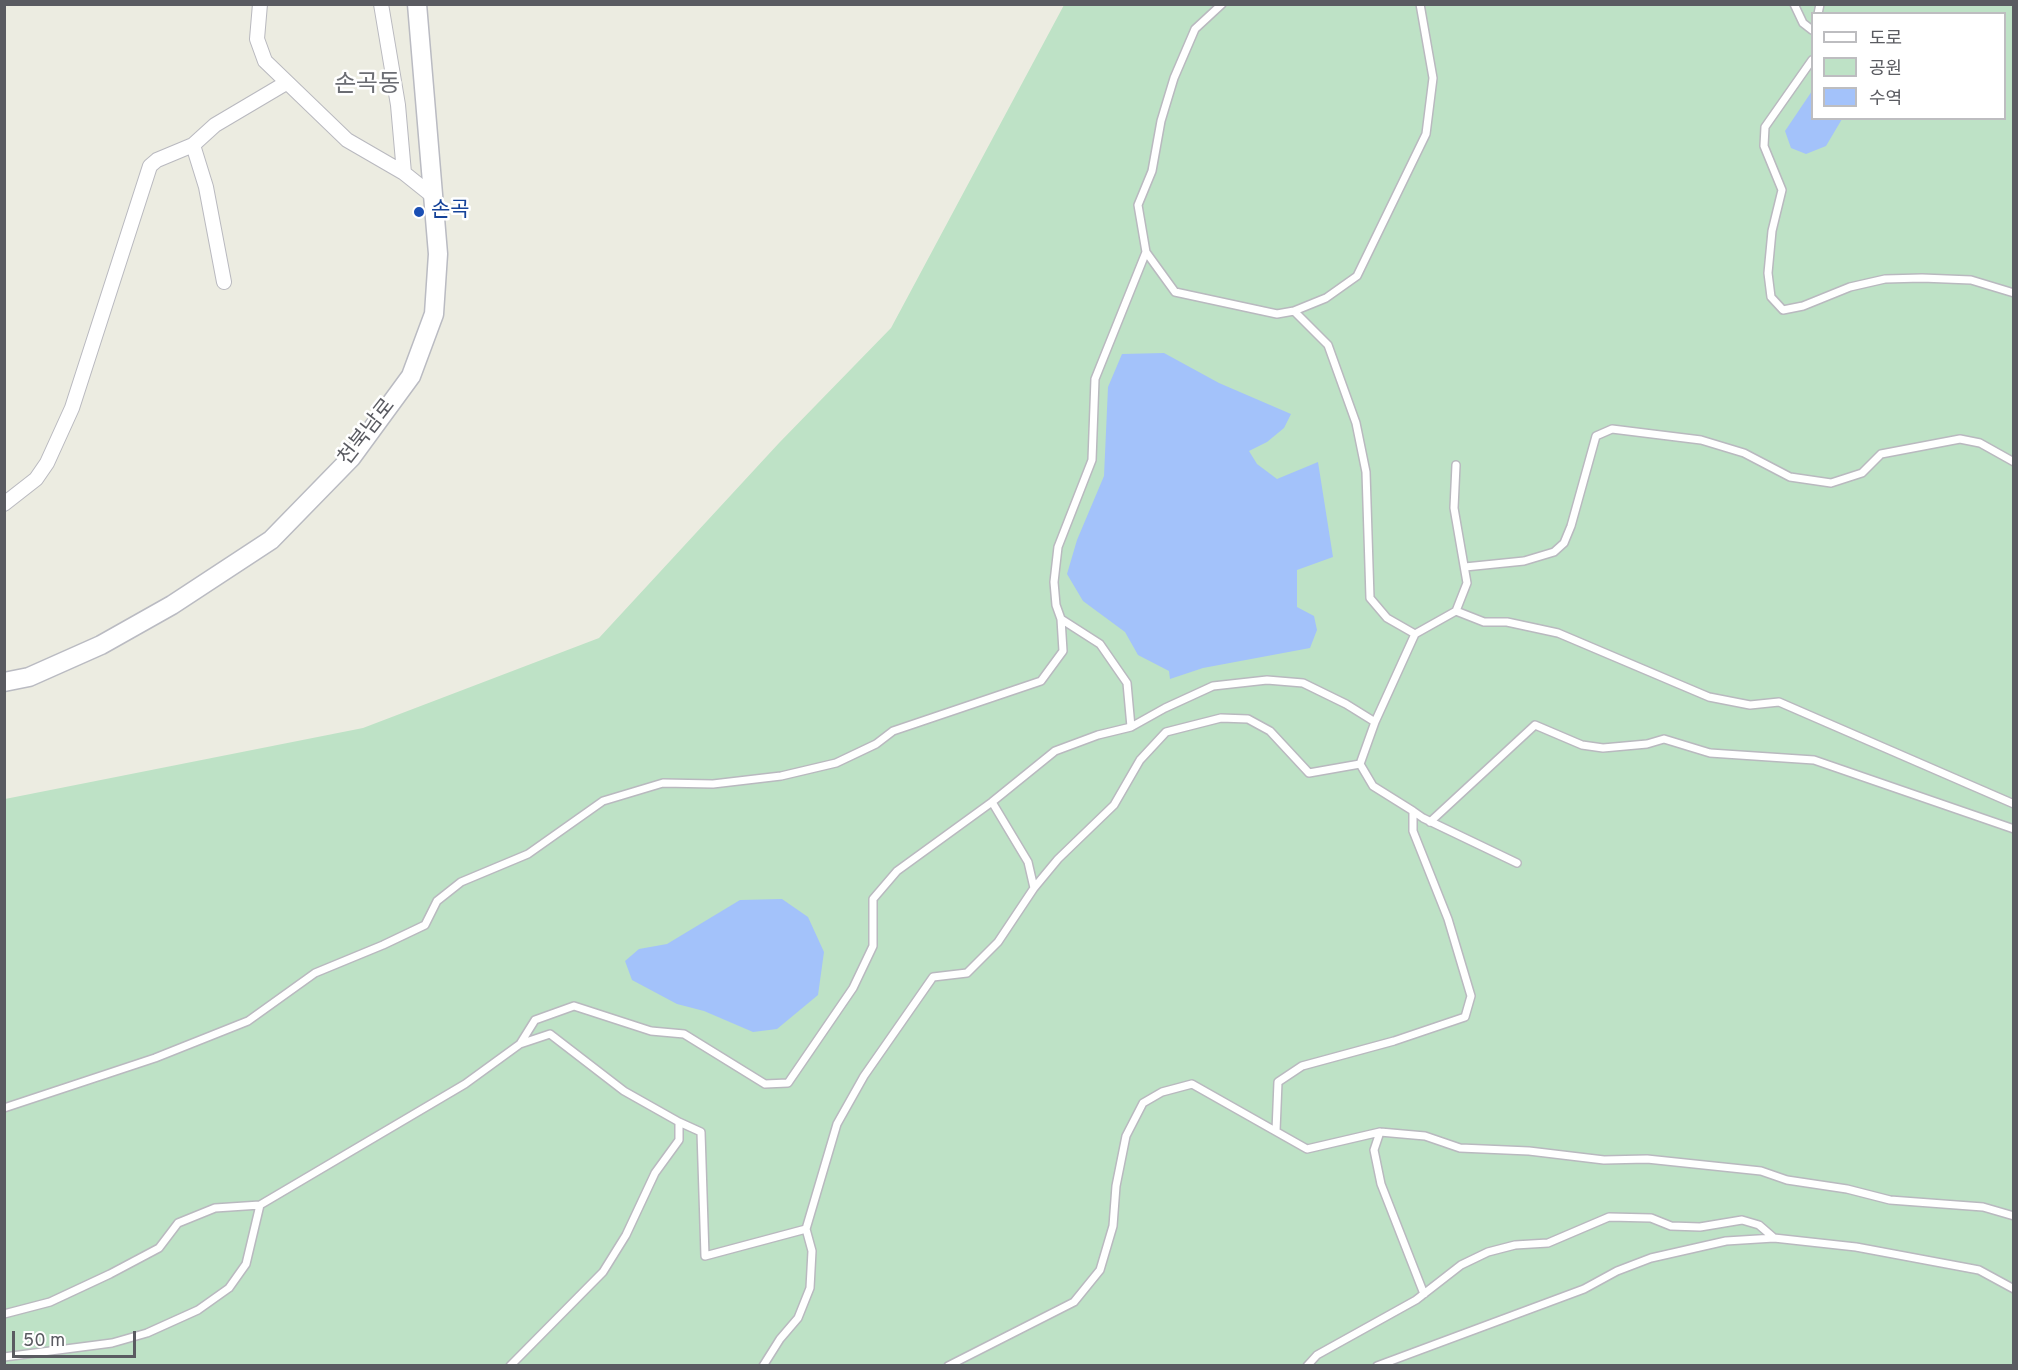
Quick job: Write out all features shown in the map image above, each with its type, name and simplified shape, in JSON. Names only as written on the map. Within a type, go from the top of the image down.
[{"type":"main road","name":"천북남로","points":[[4,682],[29,677],[101,645],[172,605],[271,540],[351,458],[411,376],[434,314],[438,254],[417,4]]},
{"type":"street","points":[[260,4],[256,23],[260,51],[265,61],[347,140],[404,173],[434,197]]},
{"type":"street","points":[[381,4],[398,105],[404,173]]},
{"type":"street","points":[[4,504],[36,479],[47,463],[72,408],[150,166],[157,160],[193,145],[216,124],[286,83]]},
{"type":"street","points":[[193,145],[206,187],[224,282]]},
{"type":"lane","points":[[1222,4],[1195,29],[1174,78],[1164,110],[1152,171],[1138,205],[1146,252],[1174,292],[1277,314],[1294,311],[1326,298],[1357,276],[1426,134],[1433,78],[1420,4]]},
{"type":"lane","points":[[1794,4],[1803,22],[1811,29]]},
{"type":"lane","points":[[1811,61],[1765,127],[1764,146],[1782,190],[1772,231],[1768,273],[1771,297],[1783,309],[1803,306],[1850,287],[1885,279],[1922,278],[1971,280],[2013,293]]},
{"type":"lane","points":[[4,1108],[155,1058],[248,1021],[315,973],[425,925],[437,901],[461,882],[528,854],[603,801],[663,783],[713,784],[780,776],[836,763],[876,744],[893,731],[1041,681],[1063,651],[1062,619],[1056,605],[1054,582],[1058,547],[1092,460],[1095,379],[1146,252]]},
{"type":"lane","points":[[1294,311],[1328,345],[1356,423],[1366,472],[1370,598],[1387,618],[1416,634]]},
{"type":"lane","points":[[1464,567],[1524,561],[1554,552],[1564,543],[1571,526],[1596,436],[1612,429],[1701,440],[1744,453],[1790,477],[1831,483],[1862,473],[1881,454],[1960,439],[1980,443],[2013,462]]},
{"type":"lane","points":[[1360,764],[1375,722],[1416,634],[1455,611],[1467,583],[1454,508],[1456,465]]},
{"type":"lane","points":[[1455,611],[1484,622],[1507,622],[1558,633],[1709,698],[1750,705],[1779,702],[2013,804]]},
{"type":"lane","points":[[1062,619],[1100,644],[1127,683],[1131,728]]},
{"type":"lane","points":[[520,1044],[535,1020],[574,1006],[651,1031],[684,1034],[765,1084],[788,1083],[853,988],[873,946],[873,899],[897,871],[992,802],[1056,751],[1098,735],[1131,728],[1165,708],[1213,686],[1267,680],[1303,683],[1346,704],[1375,722]]},
{"type":"lane","points":[[763,1365],[780,1339],[798,1318],[810,1288],[812,1251],[806,1229],[837,1124],[864,1076],[933,977],[967,972],[998,942],[1034,888],[1058,859],[1114,805],[1140,760],[1166,732],[1221,718],[1248,719],[1270,731],[1309,772],[1360,764]]},
{"type":"lane","points":[[1430,822],[1535,725],[1582,746],[1603,748],[1647,744],[1664,739],[1710,753],[1814,760],[2013,829]]},
{"type":"lane","points":[[1360,764],[1373,786],[1430,822],[1517,863]]},
{"type":"lane","points":[[992,802],[1028,862],[1034,888]]},
{"type":"lane","points":[[1276,1131],[1278,1082],[1302,1066],[1394,1041],[1465,1017],[1471,996],[1448,919],[1413,831],[1413,811]]},
{"type":"lane","points":[[4,1314],[50,1302],[159,1248],[178,1222],[215,1208],[260,1205],[465,1084],[520,1044],[550,1034],[624,1091],[701,1132],[705,1256],[806,1229]]},
{"type":"lane","points":[[948,1365],[1074,1302],[1100,1270],[1113,1226],[1116,1186],[1126,1136],[1143,1103],[1162,1092],[1192,1084],[1306,1149],[1380,1132],[1425,1136],[1460,1148],[1529,1151],[1604,1160],[1647,1159],[1761,1171],[1787,1180],[1847,1189],[1890,1200],[1983,1207],[2013,1216]]},
{"type":"lane","points":[[510,1365],[603,1272],[626,1235],[655,1173],[679,1140],[679,1122]]},
{"type":"lane","points":[[1380,1132],[1374,1150],[1381,1184],[1424,1294]]},
{"type":"lane","points":[[4,1357],[112,1343],[147,1334],[198,1310],[229,1288],[246,1264],[260,1205]]},
{"type":"lane","points":[[1307,1365],[1317,1354],[1424,1294],[1461,1265],[1488,1252],[1515,1245],[1548,1243],[1609,1216],[1651,1218],[1671,1226],[1700,1227],[1742,1220],[1759,1225],[1774,1238]]},
{"type":"lane","points":[[1377,1365],[1400,1355],[1453,1340],[1584,1289],[1617,1270],[1651,1258],[1726,1241],[1774,1238],[1856,1247],[1979,1270],[2013,1289]]},
{"type":"green space","points":[[1064,5],[2013,5],[2013,1365],[5,1366],[5,799],[363,728],[599,638],[779,443],[891,328]]},
{"type":"water","points":[[1811,92],[1811,120],[1841,120],[1826,146],[1806,154],[1791,148],[1785,131]]},
{"type":"water","points":[[1164,353],[1219,383],[1291,414],[1284,428],[1267,442],[1249,451],[1257,464],[1277,479],[1318,462],[1333,557],[1297,570],[1297,607],[1314,616],[1317,630],[1310,648],[1203,668],[1170,679],[1169,671],[1138,655],[1125,632],[1083,601],[1067,574],[1077,540],[1104,476],[1108,387],[1122,354]]},
{"type":"water","points":[[782,899],[808,917],[824,952],[818,995],[777,1029],[753,1032],[704,1011],[677,1004],[632,980],[625,961],[639,949],[667,944],[740,900]]},
{"type":"place","name":"손곡","points":[[419,212]]},
{"type":"district","name":"손곡동","points":[[367,86]]}]
